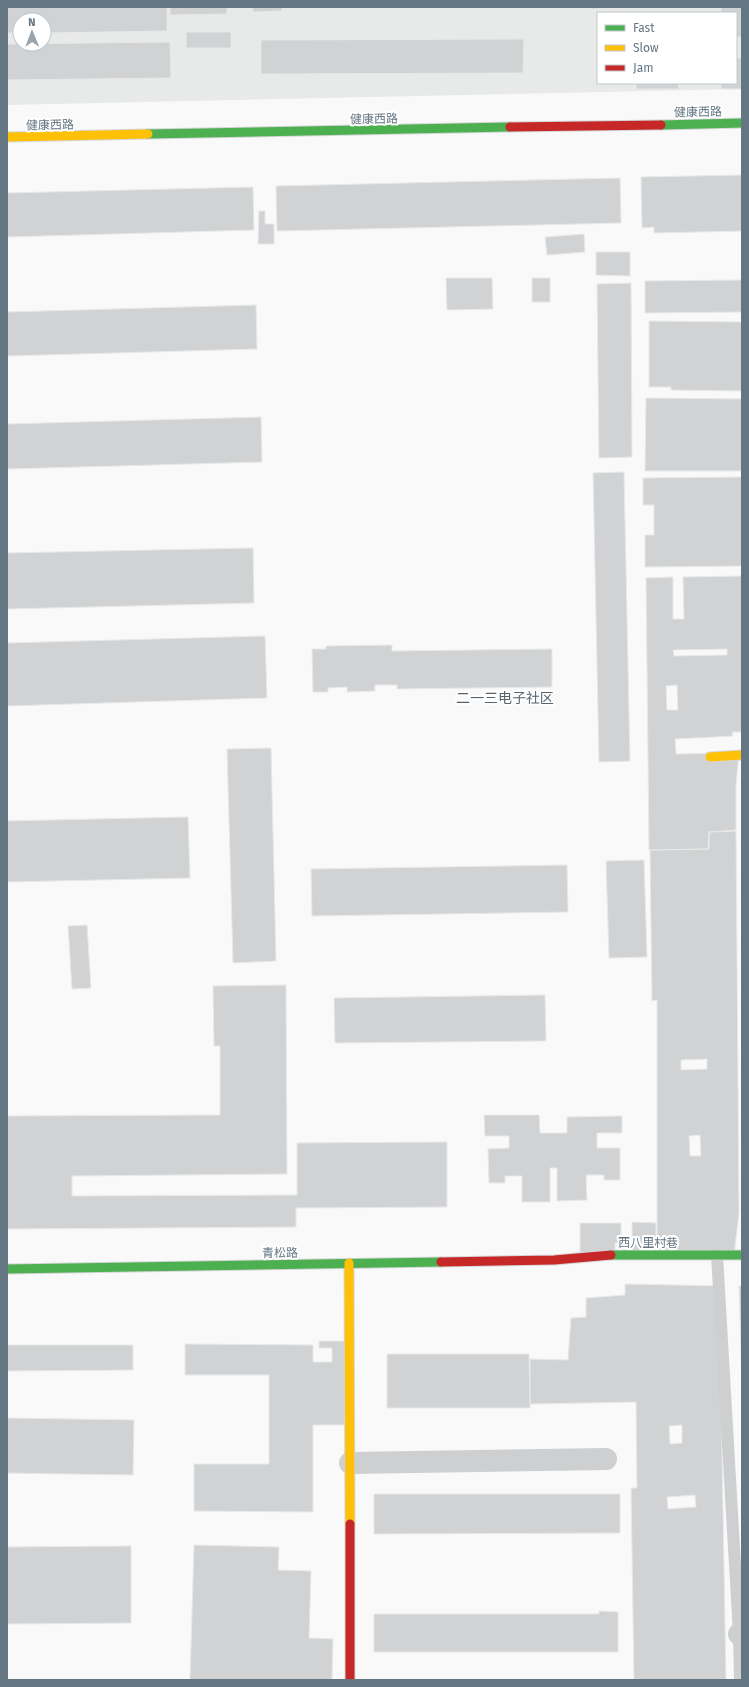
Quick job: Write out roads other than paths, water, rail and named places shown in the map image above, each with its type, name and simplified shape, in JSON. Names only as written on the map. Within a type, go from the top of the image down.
[{"type":"street","name":"健康西路","points":[[7,137],[742,123]]},
{"type":"street","points":[[710,757],[742,755]]},
{"type":"street","name":"西八里村巷","points":[[554,1260],[616,1255],[742,1255]]},
{"type":"street","name":"青松路","points":[[7,1269],[554,1260]]},
{"type":"street","points":[[350,1264],[350,1680]]},
{"type":"street","points":[[350,1463],[606,1459]]},
{"type":"lane","points":[[717,1255],[740,1634],[740,1680]]},
{"type":"district","name":"二一三电子社区","points":[[505,698]]}]
